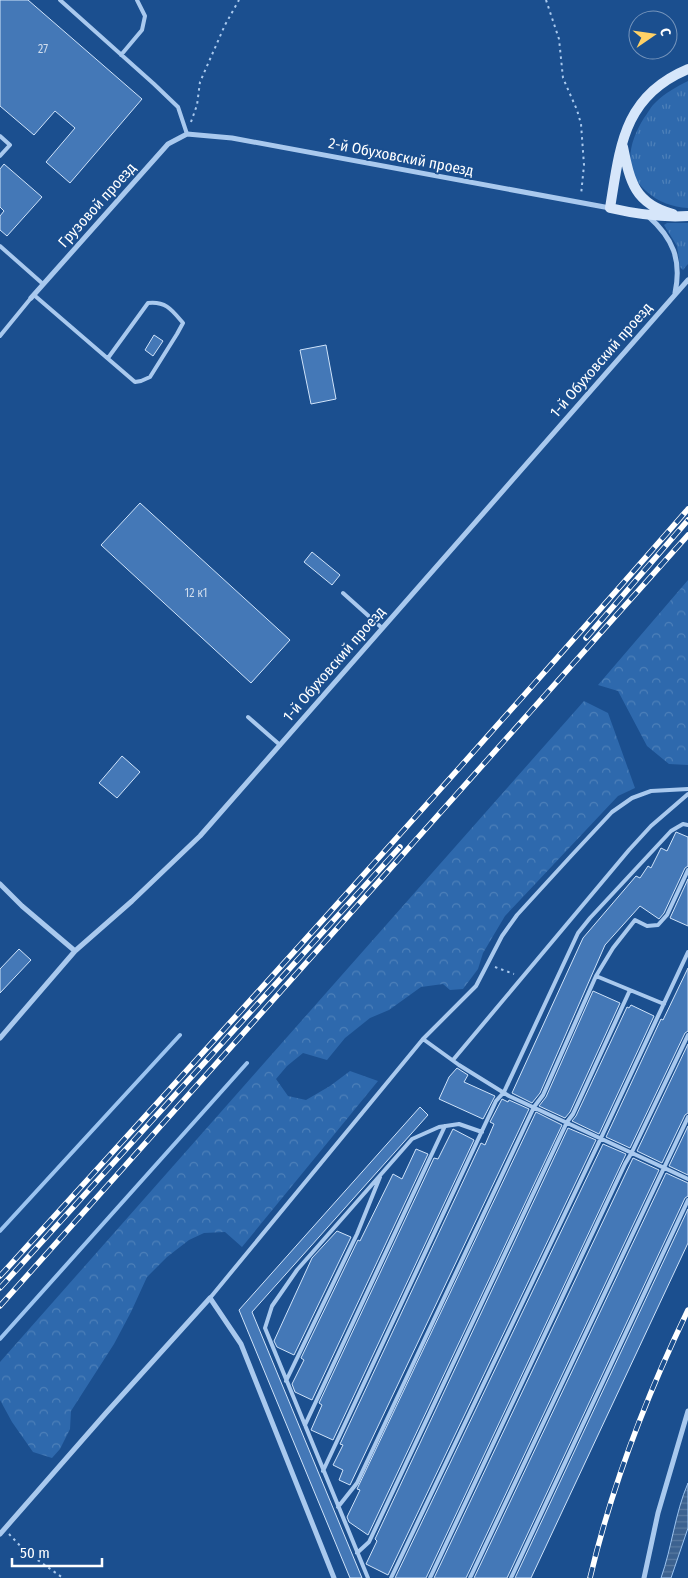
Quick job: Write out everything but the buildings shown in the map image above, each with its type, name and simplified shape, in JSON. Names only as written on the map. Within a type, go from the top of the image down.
[{"type":"street","points":[[688,69],[677,73],[647,95],[629,122],[622,139],[610,208],[662,218],[688,216]]},
{"type":"street","name":"2-й Обуховский проезд","points":[[187,134],[232,138],[610,208]]},
{"type":"street","name":"Грузовой проезд","points":[[32,297],[168,144],[187,134]]},
{"type":"street","points":[[622,139],[628,174],[641,197],[651,206],[662,211],[688,216]]},
{"type":"street","points":[[648,216],[663,231],[675,255],[678,280],[674,295]]},
{"type":"street","name":"1-й Обуховский проезд","points":[[0,1038],[75,951],[132,901],[200,836],[688,280]]},
{"type":"street","points":[[0,884],[22,906],[75,951]]},
{"type":"street","points":[[2,1531],[106,1412],[210,1298],[241,1344],[334,1578]]},
{"type":"street","points":[[644,1578],[658,1513],[688,1411]]},
{"type":"lane","points":[[60,0],[178,108],[187,134]]},
{"type":"lane","points":[[121,55],[142,30],[144,16],[137,0]]},
{"type":"lane","points":[[0,136],[10,146],[0,156]]},
{"type":"lane","points":[[0,246],[43,284]]},
{"type":"lane","points":[[0,336],[32,297],[135,382],[141,382],[150,376],[178,334],[182,322],[167,306],[157,302],[148,303],[108,358]]},
{"type":"lane","points":[[343,593],[382,628]]},
{"type":"lane","points":[[248,717],[280,744]]},
{"type":"lane","points":[[210,1298],[423,1039],[476,986],[502,936],[517,915],[612,812],[632,798],[651,791],[688,789]]},
{"type":"lane","points":[[453,1060],[629,850],[651,826],[688,794]]},
{"type":"lane","points":[[324,1471],[496,1101],[504,1092],[578,933],[665,836],[683,824],[688,825]]},
{"type":"lane","points":[[338,1507],[357,1483],[534,1107],[543,1095],[596,976],[613,948],[635,920],[647,926],[658,925],[667,915],[688,870]]},
{"type":"lane","points":[[391,1578],[688,952]]},
{"type":"lane","points":[[596,976],[664,1004]]},
{"type":"lane","points":[[358,1553],[370,1542],[630,990]]},
{"type":"lane","points":[[430,1578],[625,1164],[688,1035]]},
{"type":"lane","points":[[423,1039],[504,1092],[688,1179]]},
{"type":"lane","points":[[470,1578],[688,1117]]},
{"type":"lane","points":[[368,1578],[265,1328],[272,1306],[297,1270],[412,1139],[445,1126],[459,1124],[482,1132]]},
{"type":"lane","points":[[305,1426],[445,1126]]},
{"type":"lane","points":[[286,1381],[357,1234],[382,1173]]},
{"type":"lane","points":[[511,1578],[688,1200]]},
{"type":"path","points":[[187,134],[197,105],[200,82],[225,25],[239,0]]},
{"type":"path","points":[[546,0],[558,39],[563,78],[581,124],[584,165],[580,203]]},
{"type":"path","points":[[488,964],[523,978]]},
{"type":"path","points":[[2,1531],[25,1551],[63,1578]]},
{"type":"green space","points":[[688,81],[688,208],[666,203],[646,191],[633,174],[630,156],[639,127],[653,105],[667,93]]},
{"type":"green space","points":[[667,223],[688,223],[688,264],[683,270],[680,267],[677,246],[664,225]]},
{"type":"green space","points":[[688,580],[688,765],[669,764],[647,746],[618,691],[598,685]]},
{"type":"green space","points":[[584,701],[608,713],[635,788],[618,796],[505,916],[483,953],[478,969],[463,989],[450,990],[443,984],[421,987],[389,1010],[370,1018],[345,1038],[327,1060],[303,1053],[287,1066],[276,1079],[288,1096],[306,1100],[330,1086],[350,1071],[378,1081],[242,1247],[225,1232],[204,1233],[189,1240],[167,1257],[147,1277],[114,1344],[71,1411],[70,1429],[60,1449],[52,1458],[33,1452],[12,1422],[0,1400],[0,1362]]},
{"type":"shaded area","points":[[688,1483],[688,1528],[671,1578],[661,1578],[680,1506]]},
{"type":"waterway","points":[[0,1231],[180,1035]]},
{"type":"waterway","points":[[0,1339],[247,1063]]},
{"type":"railway","points":[[0,1276],[432,799],[688,509]]},
{"type":"railway","points":[[586,638],[688,520]]},
{"type":"railway","points":[[0,1306],[688,535]]},
{"type":"railway","points":[[0,1288],[400,847]]},
{"type":"railway","points":[[590,1578],[609,1509],[644,1409],[688,1310]]}]
